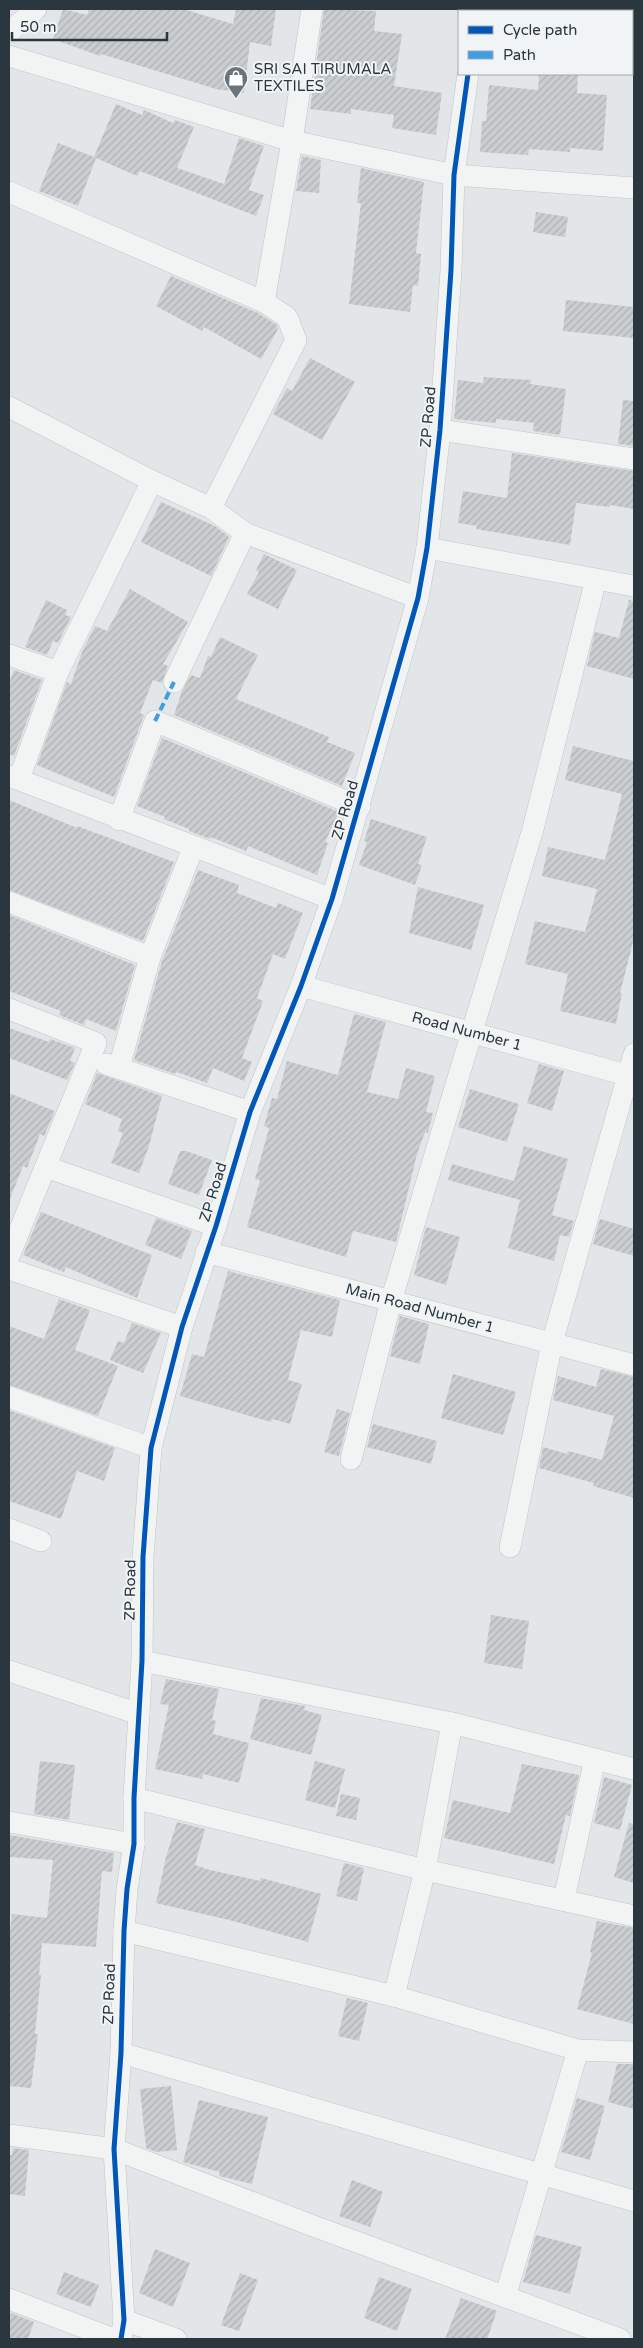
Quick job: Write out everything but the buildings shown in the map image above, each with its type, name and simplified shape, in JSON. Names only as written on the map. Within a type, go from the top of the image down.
[{"type":"street","points":[[9,32],[36,9]]},
{"type":"street","points":[[264,302],[312,9]]},
{"type":"street","points":[[9,56],[292,140],[454,175],[634,188]]},
{"type":"street","name":"ZP Road","points":[[123,2330],[114,2149],[121,2053],[124,1931],[127,1889],[134,1844],[134,1798],[142,1660],[143,1557],[151,1448],[182,1326],[216,1226],[250,1112],[332,899],[360,807],[418,598],[427,548],[440,430],[451,270],[454,175],[468,75]]},
{"type":"street","points":[[9,192],[264,302],[287,317],[296,340],[211,508]]},
{"type":"street","points":[[9,407],[152,481],[211,508],[245,533],[418,598]]},
{"type":"street","points":[[440,430],[634,459]]},
{"type":"street","points":[[152,481],[58,672],[14,778],[119,820],[332,899]]},
{"type":"street","points":[[174,682],[245,533]]},
{"type":"street","points":[[427,548],[634,586]]},
{"type":"street","points":[[351,1459],[391,1301],[533,829],[596,579]]},
{"type":"street","points":[[9,655],[58,672]]},
{"type":"street","points":[[119,820],[155,721],[360,807]]},
{"type":"street","points":[[119,1067],[150,957],[193,848]]},
{"type":"street","points":[[9,902],[150,957]]},
{"type":"street","name":"Road Number 1","points":[[300,986],[632,1076]]},
{"type":"street","points":[[9,1010],[96,1043],[9,1256]]},
{"type":"street","points":[[510,1548],[552,1343],[632,1076],[634,1054]]},
{"type":"street","points":[[89,1060],[119,1067],[250,1112]]},
{"type":"street","points":[[46,1167],[216,1226]]},
{"type":"street","name":"Main Road Number 1","points":[[206,1252],[634,1365]]},
{"type":"street","points":[[9,1269],[182,1326]]},
{"type":"street","points":[[9,1397],[151,1448]]},
{"type":"street","points":[[9,1529],[41,1541]]},
{"type":"street","points":[[142,1660],[452,1723],[634,1770]]},
{"type":"street","points":[[9,1671],[139,1714]]},
{"type":"street","points":[[394,1996],[425,1870],[452,1723]]},
{"type":"street","points":[[564,1899],[595,1759]]},
{"type":"street","points":[[134,1798],[425,1870],[564,1899],[634,1916]]},
{"type":"street","points":[[9,1822],[134,1844]]},
{"type":"street","points":[[124,1931],[394,1996],[578,2050],[634,2052]]},
{"type":"street","points":[[505,2297],[578,2050]]},
{"type":"street","points":[[121,2053],[634,2201]]},
{"type":"street","points":[[9,2135],[114,2149],[505,2297],[591,2334],[620,2339]]},
{"type":"street","points":[[9,2299],[114,2339]]},
{"type":"street","points":[[123,2330],[176,2339]]},
{"type":"marked path","points":[[155,721],[174,682]]},
{"type":"cycle path","points":[[121,2339],[124,2320],[114,2149],[121,2053],[124,1931],[127,1889],[134,1844],[134,1798],[142,1661],[143,1557],[151,1448],[182,1327],[216,1226],[250,1112],[301,986],[332,899],[418,598],[427,548],[440,430],[451,270],[454,175],[468,75]]},
{"type":"place","name":"SRI SAI TIRUMALA TEXTILES","points":[[236,99]]}]
